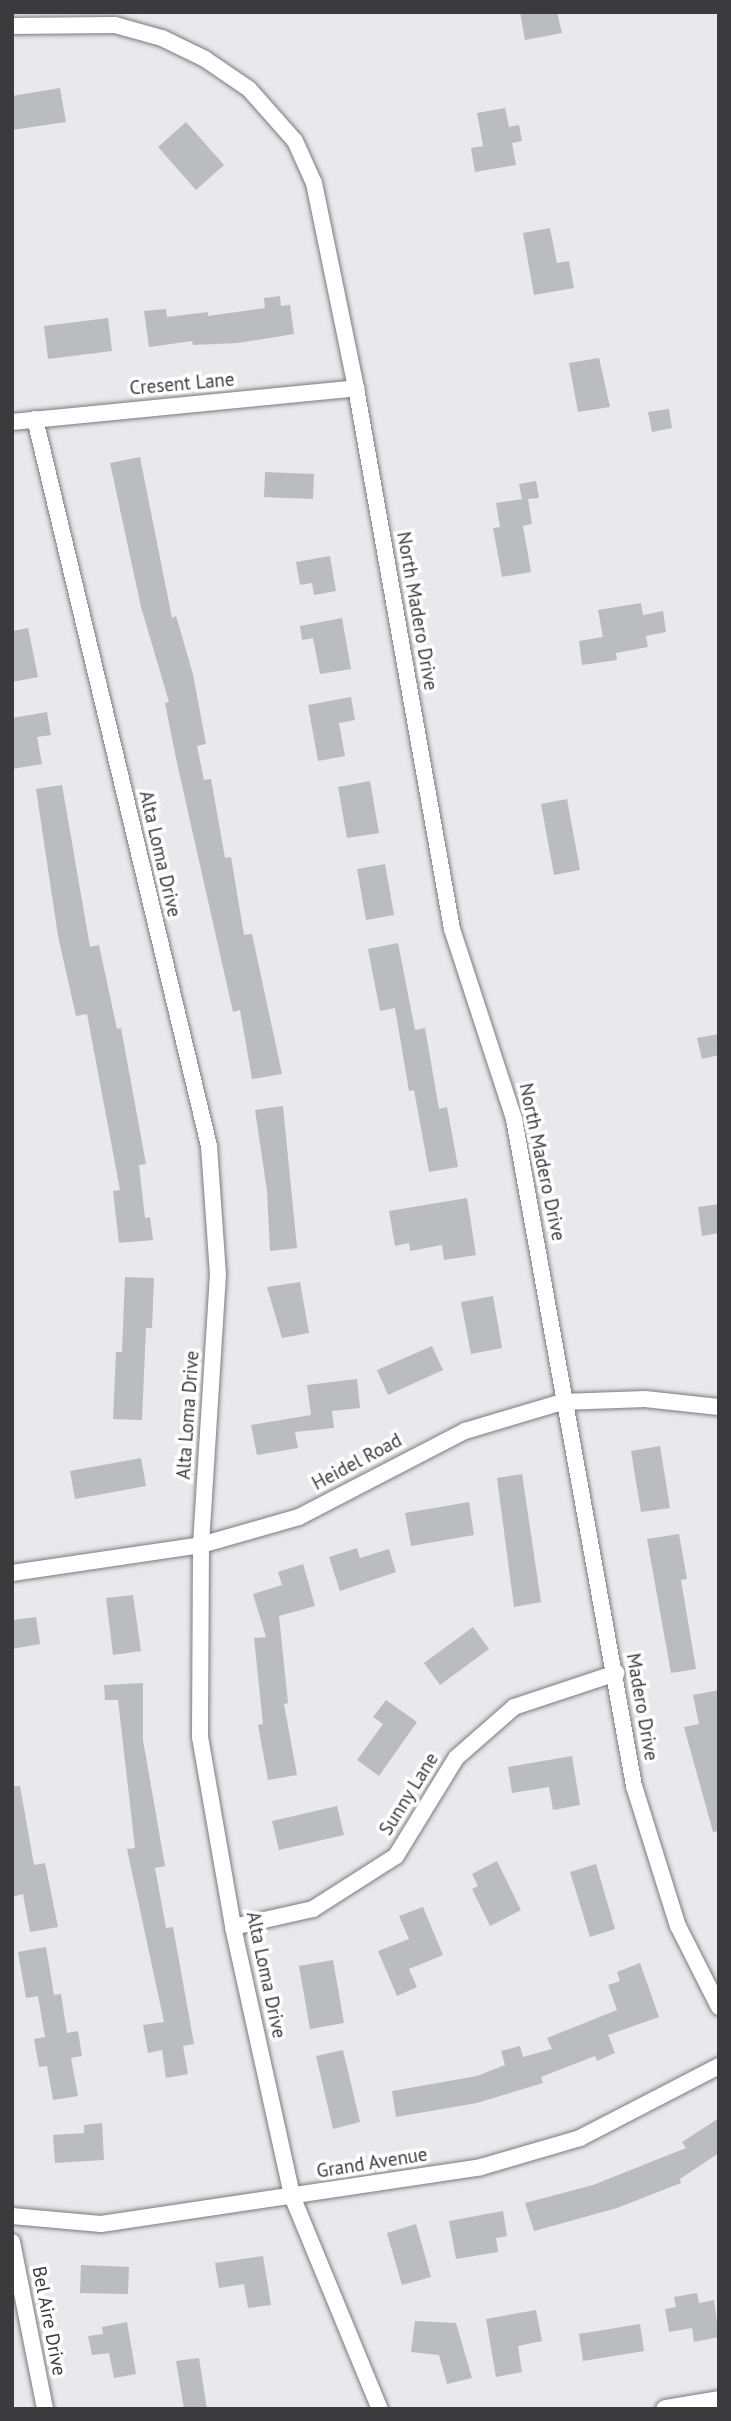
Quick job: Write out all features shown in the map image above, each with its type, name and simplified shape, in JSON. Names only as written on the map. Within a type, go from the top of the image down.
[{"type":"street","name":"North Madero Drive","points":[[21,21],[115,25],[162,38],[249,89],[295,141],[314,183],[356,388],[452,929],[514,1119],[562,1402]]},
{"type":"street","name":"Cresent Lane","points":[[12,422],[356,388]]},
{"type":"street","name":"Alta Loma Drive","points":[[35,419],[209,1146],[218,1274],[201,1545],[200,1737],[233,1927],[292,2196],[380,2409]]},
{"type":"street","name":"Heidel Road","points":[[12,1573],[201,1545],[299,1517],[466,1430],[562,1402],[645,1399],[719,1407]]},
{"type":"street","name":"Madero Drive","points":[[562,1402],[616,1674],[634,1786],[678,1926],[719,2007]]},
{"type":"street","name":"Sunny Lane","points":[[233,1927],[313,1909],[396,1856],[456,1758],[514,1707],[616,1674]]},
{"type":"street","name":"Grand Avenue","points":[[12,2216],[101,2224],[481,2167],[580,2138],[719,2066]]},
{"type":"street","name":"Bel Aire Drive","points":[[12,2242],[44,2409]]},
{"type":"street","points":[[665,2409],[719,2400]]},
{"type":"building","points":[[520,12],[557,12],[562,33],[525,40]]},
{"type":"building","points":[[60,88],[66,122],[12,130],[12,96]]},
{"type":"building","points":[[505,108],[509,127],[519,125],[522,141],[512,143],[516,165],[475,172],[471,148],[483,146],[477,113]]},
{"type":"building","points":[[186,122],[224,165],[196,190],[158,147]]},
{"type":"building","points":[[550,228],[557,263],[569,261],[574,288],[534,295],[523,233]]},
{"type":"building","points":[[280,296],[281,306],[290,305],[294,334],[238,343],[193,345],[192,341],[149,347],[144,311],[166,309],[167,317],[208,312],[208,316],[265,308],[264,298]]},
{"type":"building","points":[[108,318],[112,351],[48,359],[44,326]]},
{"type":"building","points":[[599,358],[610,407],[578,412],[569,363]]},
{"type":"building","points":[[669,409],[672,428],[652,432],[648,412]]},
{"type":"building","points":[[140,457],[172,618],[176,616],[193,674],[206,744],[197,746],[204,780],[211,779],[225,858],[231,857],[244,935],[252,934],[282,1074],[252,1079],[240,1010],[233,1012],[177,763],[165,703],[169,702],[141,607],[110,463]]},
{"type":"building","points":[[265,472],[314,474],[313,499],[264,497]]},
{"type":"building","points":[[536,481],[539,498],[528,499],[532,524],[523,526],[531,572],[502,577],[493,528],[500,527],[496,503],[522,499],[519,484]]},
{"type":"building","points":[[330,556],[336,591],[314,595],[312,583],[300,585],[296,562]]},
{"type":"building","points":[[641,603],[643,615],[663,611],[666,632],[646,636],[648,647],[616,653],[617,660],[582,665],[579,641],[603,637],[598,610]]},
{"type":"building","points":[[342,618],[351,669],[320,674],[313,638],[302,640],[300,626]]},
{"type":"building","points":[[28,628],[38,677],[12,682],[12,631]]},
{"type":"building","points":[[351,697],[355,720],[339,723],[345,756],[318,761],[308,705]]},
{"type":"building","points":[[47,712],[51,735],[37,737],[42,764],[12,769],[12,718]]},
{"type":"building","points":[[370,781],[379,833],[347,838],[338,787]]},
{"type":"building","points":[[62,785],[90,947],[99,945],[117,1029],[121,1028],[146,1164],[139,1165],[145,1218],[150,1217],[153,1240],[119,1243],[113,1191],[120,1190],[87,1014],[76,1016],[58,936],[36,789]]},
{"type":"building","points":[[567,799],[580,870],[554,875],[541,804]]},
{"type":"building","points":[[385,864],[394,915],[366,920],[357,869]]},
{"type":"building","points":[[398,943],[415,1030],[425,1028],[439,1109],[447,1107],[458,1167],[429,1172],[414,1090],[409,1091],[395,1008],[380,1011],[368,949]]},
{"type":"building","points":[[719,1034],[719,1055],[702,1059],[697,1038]]},
{"type":"building","points":[[283,1106],[297,1248],[270,1251],[267,1191],[255,1110]]},
{"type":"building","points":[[467,1198],[476,1255],[444,1260],[442,1245],[410,1251],[409,1243],[395,1246],[389,1211]]},
{"type":"building","points":[[719,1204],[719,1233],[702,1236],[698,1207]]},
{"type":"building","points":[[125,1277],[154,1278],[152,1328],[146,1328],[142,1420],[113,1419],[116,1352],[122,1352]]},
{"type":"building","points":[[300,1282],[309,1333],[282,1338],[267,1287]]},
{"type":"building","points":[[493,1296],[502,1348],[471,1354],[461,1302]]},
{"type":"building","points":[[432,1346],[443,1370],[388,1395],[377,1370]]},
{"type":"building","points":[[357,1379],[360,1408],[332,1411],[334,1428],[295,1432],[298,1448],[257,1455],[251,1425],[311,1415],[307,1385]]},
{"type":"building","points":[[660,1446],[670,1508],[641,1512],[631,1451]]},
{"type":"building","points":[[141,1458],[146,1486],[75,1499],[70,1471]]},
{"type":"building","points":[[522,1474],[541,1602],[514,1607],[497,1478]]},
{"type":"building","points":[[469,1502],[474,1535],[411,1546],[405,1513]]},
{"type":"building","points":[[679,1534],[687,1579],[681,1580],[696,1669],[671,1673],[647,1539]]},
{"type":"building","points":[[357,1548],[360,1558],[389,1549],[396,1572],[340,1591],[329,1557]]},
{"type":"building","points":[[303,1564],[315,1606],[279,1616],[288,1703],[284,1704],[297,1775],[268,1780],[258,1725],[263,1724],[254,1638],[266,1637],[253,1594],[282,1585],[278,1572]]},
{"type":"building","points":[[133,1595],[141,1651],[113,1655],[106,1598]]},
{"type":"building","points":[[36,1617],[40,1644],[12,1649],[12,1620]]},
{"type":"building","points":[[473,1627],[489,1649],[440,1685],[424,1663]]},
{"type":"building","points":[[143,1683],[143,1740],[165,1866],[155,1868],[166,1928],[173,1927],[194,2044],[183,2046],[188,2074],[166,2078],[162,2050],[148,2053],[143,2025],[164,2022],[127,1849],[135,1848],[118,1700],[105,1700],[104,1685]]},
{"type":"building","points":[[719,1690],[719,1831],[713,1832],[684,1727],[699,1724],[693,1695]]},
{"type":"building","points":[[386,1700],[417,1722],[379,1776],[357,1760],[383,1724],[373,1717]]},
{"type":"building","points":[[572,1756],[580,1805],[553,1810],[549,1787],[512,1793],[508,1767]]},
{"type":"building","points":[[12,1786],[20,1786],[34,1865],[45,1863],[58,1927],[30,1932],[23,1894],[12,1897]]},
{"type":"building","points":[[337,1806],[344,1835],[279,1850],[272,1821]]},
{"type":"building","points":[[497,1861],[521,1910],[490,1926],[472,1889],[478,1886],[472,1874]]},
{"type":"building","points":[[596,1864],[615,1929],[590,1937],[570,1872]]},
{"type":"building","points":[[423,1907],[443,1955],[409,1969],[417,1987],[397,1996],[378,1951],[409,1939],[399,1916]]},
{"type":"building","points":[[46,1947],[54,1995],[61,1994],[67,2033],[78,2031],[82,2056],[71,2058],[78,2096],[53,2100],[47,2066],[39,2067],[34,2039],[45,2037],[38,1996],[26,1998],[18,1952]]},
{"type":"building","points":[[333,1960],[344,2023],[310,2029],[299,1966]]},
{"type":"building","points":[[640,1963],[659,2017],[608,2035],[615,2053],[597,2061],[595,2056],[541,2077],[543,2083],[477,2103],[396,2117],[392,2091],[477,2076],[505,2065],[501,2051],[520,2046],[523,2057],[552,2049],[547,2038],[617,2010],[608,1985],[620,1981],[617,1972]]},
{"type":"building","points":[[343,2050],[360,2122],[333,2129],[316,2056]]},
{"type":"building","points":[[719,2118],[719,2153],[680,2179],[681,2183],[617,2208],[534,2231],[525,2203],[593,2185],[686,2148],[682,2142]]},
{"type":"building","points":[[102,2123],[104,2160],[55,2163],[53,2135],[84,2133],[84,2125]]},
{"type":"building","points":[[503,2211],[507,2236],[496,2238],[498,2252],[456,2259],[449,2221]]},
{"type":"building","points":[[416,2224],[431,2277],[402,2285],[387,2233]]},
{"type":"building","points":[[263,2256],[271,2305],[248,2308],[244,2284],[219,2288],[215,2263]]},
{"type":"building","points":[[81,2265],[129,2267],[128,2294],[80,2293]]},
{"type":"building","points":[[697,2293],[699,2303],[714,2300],[719,2337],[694,2342],[692,2328],[669,2332],[665,2309],[676,2307],[674,2297]]},
{"type":"building","points":[[536,2310],[542,2341],[518,2346],[522,2372],[496,2377],[486,2319]]},
{"type":"building","points":[[415,2321],[456,2323],[472,2378],[447,2384],[439,2355],[411,2352]]},
{"type":"building","points":[[127,2322],[136,2374],[114,2378],[109,2353],[92,2355],[88,2336],[103,2334],[102,2327]]},
{"type":"building","points":[[640,2324],[644,2351],[583,2361],[579,2334]]},
{"type":"building","points":[[199,2358],[207,2409],[184,2409],[176,2361]]}]
